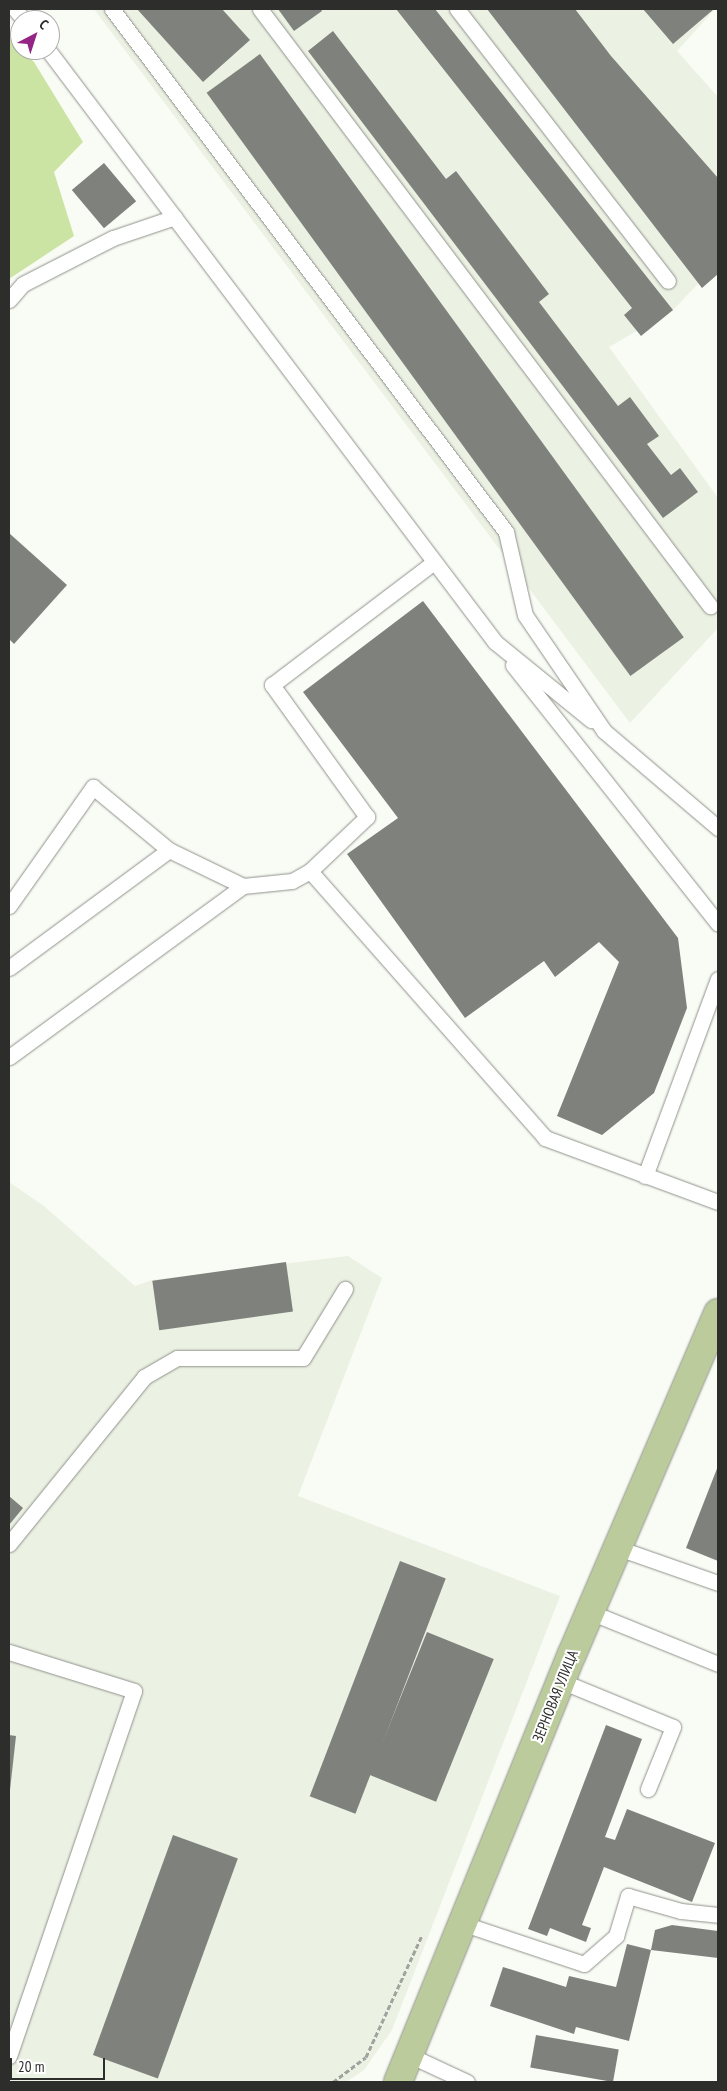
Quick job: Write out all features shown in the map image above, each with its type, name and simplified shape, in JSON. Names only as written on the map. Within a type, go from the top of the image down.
[{"type":"main road","name":"ЗЕРНОВАЯ УЛИЦА","points":[[398,2082],[590,1612],[718,1313]]},
{"type":"lane","points":[[112,9],[506,532],[525,615],[604,731]]},
{"type":"lane","points":[[260,9],[710,606]]},
{"type":"lane","points":[[457,9],[668,281]]},
{"type":"lane","points":[[56,60],[433,563],[718,924]]},
{"type":"lane","points":[[9,300],[23,284],[113,238],[175,217]]},
{"type":"lane","points":[[9,1057],[243,886],[292,881],[310,871],[367,817],[272,685],[433,563]]},
{"type":"lane","points":[[495,642],[718,828]]},
{"type":"lane","points":[[9,906],[93,787],[170,850],[243,886]]},
{"type":"lane","points":[[9,968],[170,850]]},
{"type":"lane","points":[[310,871],[545,1138],[718,1202]]},
{"type":"lane","points":[[645,1176],[718,979]]},
{"type":"lane","points":[[9,1544],[144,1377],[177,1358],[303,1358],[345,1289]]},
{"type":"lane","points":[[618,1548],[718,1583]]},
{"type":"lane","points":[[590,1612],[718,1664]]},
{"type":"lane","points":[[9,1652],[134,1691],[9,2056]]},
{"type":"lane","points":[[562,1681],[673,1727],[648,1789]]},
{"type":"lane","points":[[464,1924],[584,1964],[616,1936],[628,1896],[681,1911],[718,1915]]},
{"type":"lane","points":[[409,2054],[467,2082]]},
{"type":"path","points":[[333,2082],[366,2057],[422,1935]]},
{"type":"shaded area","points":[[94,9],[715,9],[677,51],[718,97],[718,263],[673,310],[609,347],[718,498],[718,628],[630,723]]},
{"type":"shaded area","points":[[9,1182],[44,1206],[135,1286],[152,1280],[348,1256],[382,1278],[298,1496],[560,1596],[392,2030],[364,2070],[346,2082],[9,2082]]},
{"type":"green space","points":[[9,37],[10,60],[32,60],[34,62],[83,142],[54,172],[74,236],[9,279]]},
{"type":"building","points":[[137,9],[222,9],[250,40],[203,82]]},
{"type":"building","points":[[278,9],[321,9],[322,11],[294,31]]},
{"type":"building","points":[[396,9],[435,9],[673,310],[641,336],[624,315],[632,308]]},
{"type":"building","points":[[487,9],[575,9],[611,56],[718,178],[718,274],[702,288]]},
{"type":"building","points":[[643,9],[714,9],[673,44]]},
{"type":"building","points":[[333,31],[446,179],[456,171],[549,294],[539,302],[618,406],[630,397],[659,436],[647,444],[671,475],[680,468],[698,492],[663,518],[308,51]]},
{"type":"building","points":[[260,54],[684,637],[630,676],[207,93]]},
{"type":"building","points":[[104,163],[136,201],[104,228],[72,190]]},
{"type":"building","points":[[9,533],[67,585],[14,644],[9,639]]},
{"type":"building","points":[[423,601],[678,938],[687,1008],[654,1093],[602,1135],[557,1116],[619,962],[599,942],[555,977],[544,961],[465,1018],[347,854],[398,818],[303,692]]},
{"type":"building","points":[[286,1262],[293,1312],[159,1330],[152,1281]]},
{"type":"building","points":[[718,1466],[718,1561],[686,1548]]},
{"type":"building","points":[[9,1496],[23,1508],[9,1525]]},
{"type":"building","points":[[400,1561],[446,1579],[355,1814],[310,1796]]},
{"type":"building","points":[[427,1632],[494,1659],[436,1802],[369,1775]]},
{"type":"building","points":[[606,1725],[642,1739],[605,1837],[615,1840],[627,1809],[715,1843],[692,1902],[604,1867],[582,1925],[591,1928],[586,1942],[550,1928],[547,1936],[528,1929]]},
{"type":"building","points":[[9,1735],[16,1736],[10,1790],[9,1790]]},
{"type":"building","points":[[173,1835],[238,1859],[158,2078],[93,2055]]},
{"type":"building","points":[[672,1925],[718,1931],[718,1958],[651,1950],[655,1930]]},
{"type":"building","points":[[627,1944],[651,1950],[629,2041],[576,2027],[574,2034],[490,2006],[503,1967],[566,1987],[569,1976],[616,1987]]},
{"type":"building","points":[[536,2035],[619,2050],[613,2082],[530,2067]]}]
